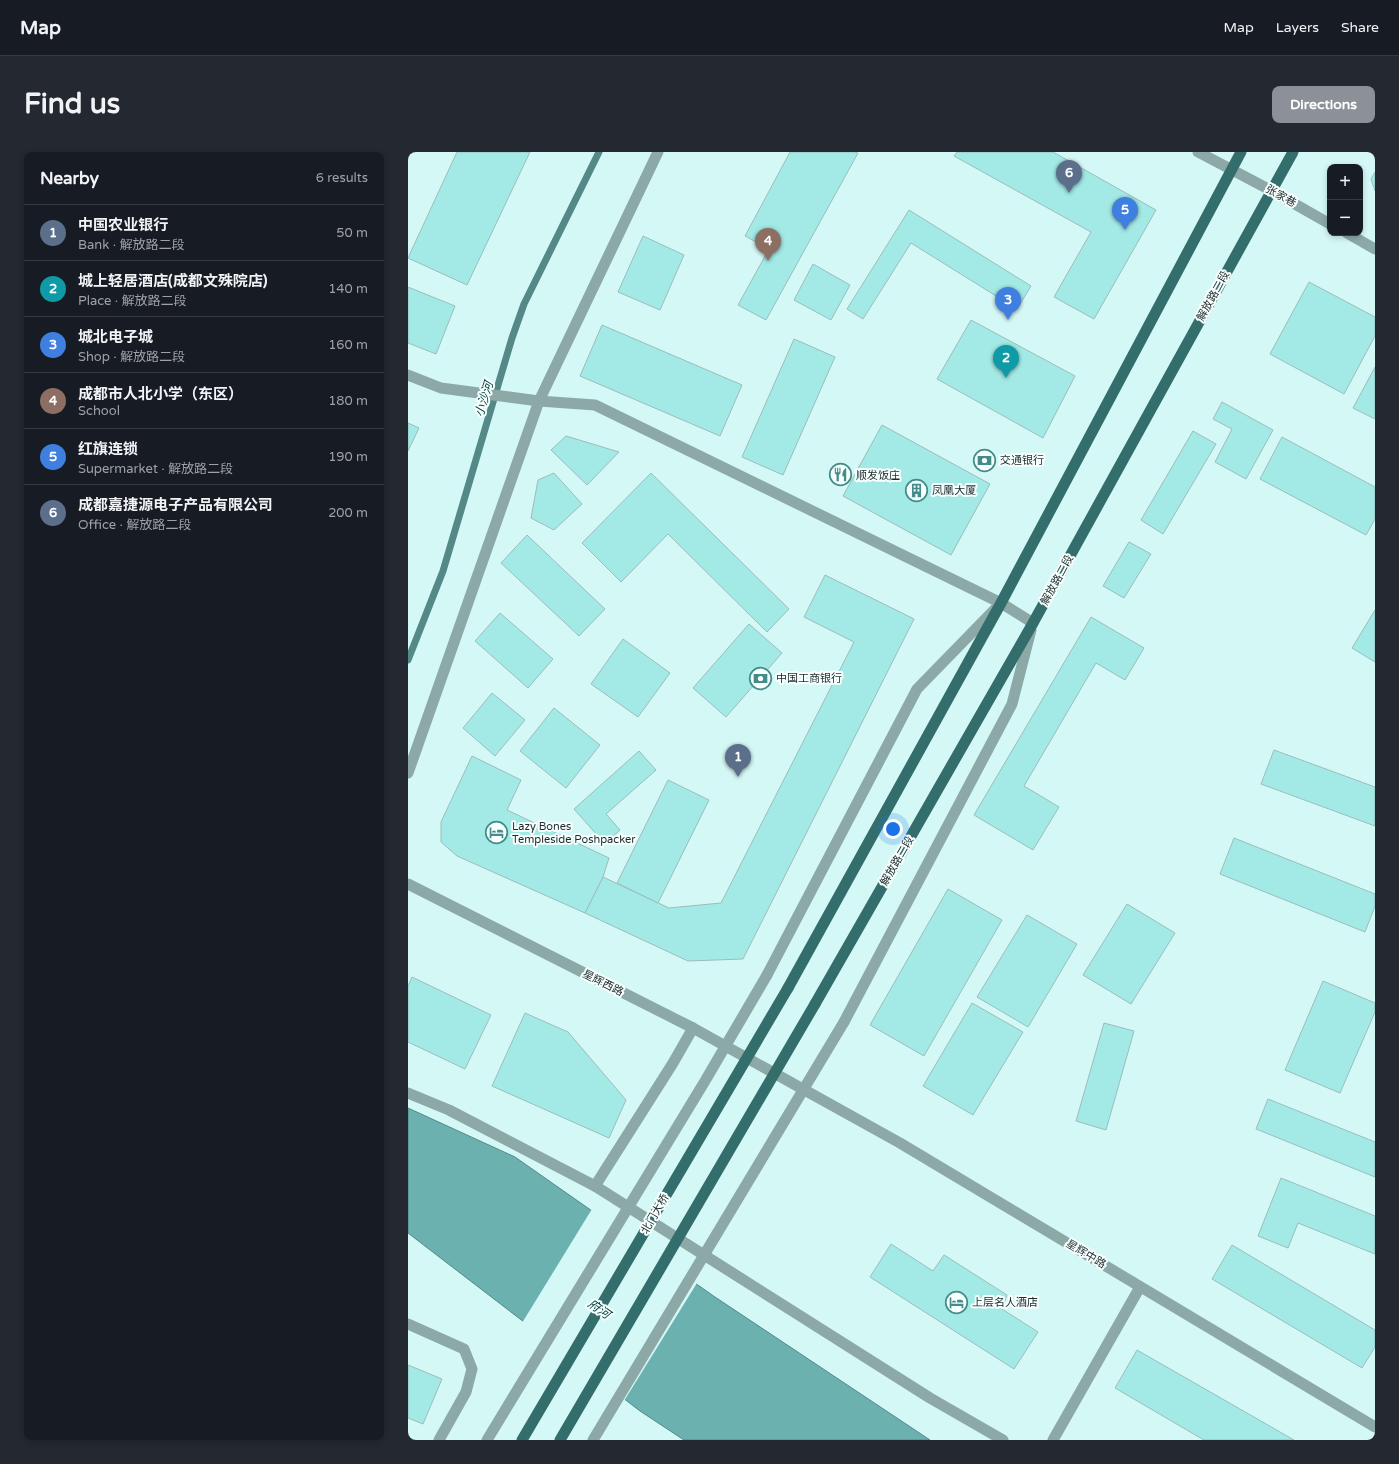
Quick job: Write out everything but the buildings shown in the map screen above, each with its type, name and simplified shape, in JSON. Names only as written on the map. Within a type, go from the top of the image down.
[{"type":"main road","points":[[1001,603],[1230,170],[1241,152]]},
{"type":"main road","name":"解放路二段","points":[[560,1440],[815,1004],[1033,623],[1293,152]]},
{"type":"main road","name":"北门大桥","points":[[522,1440],[788,988],[1001,603]]},
{"type":"street","points":[[408,773],[539,401],[658,152]]},
{"type":"street","name":"张家巷","points":[[1198,152],[1327,222]]},
{"type":"street","points":[[1352,236],[1375,249]]},
{"type":"street","points":[[408,375],[441,388],[539,401],[595,405],[1001,603],[1033,623],[1012,704],[844,1022],[593,1440]]},
{"type":"street","points":[[487,1440],[705,1081],[767,975],[917,689],[1001,603]]},
{"type":"street","name":"星辉西路","points":[[408,884],[693,1028],[796,1085]]},
{"type":"street","points":[[595,1186],[673,1063],[693,1028]]},
{"type":"street","name":"星辉中路","points":[[796,1085],[900,1143],[1375,1427]]},
{"type":"street","points":[[408,1093],[449,1110],[595,1186],[930,1398],[1003,1440]]},
{"type":"street","points":[[1053,1440],[1140,1287]]},
{"type":"street","points":[[408,1324],[464,1349],[472,1369],[466,1392],[439,1440]]},
{"type":"water","name":"府河","points":[[408,1108],[515,1157],[715,1297],[930,1440],[684,1440],[640,1411],[408,1233]]},
{"type":"pier","points":[[592,1209],[697,1283],[624,1401],[522,1323]]},
{"type":"waterway","name":"小沙河","points":[[408,660],[443,571],[512,338],[524,304],[599,152]]},
{"type":"place","name":"成都嘉捷源电子产品有限公司","points":[[1069,193]]},
{"type":"place","name":"红旗连锁","points":[[1125,230]]},
{"type":"place","name":"成都市人北小学（东区）","points":[[768,261]]},
{"type":"place","name":"城北电子城","points":[[1008,320]]},
{"type":"place","name":"城上轻居酒店(成都文殊院店)","points":[[1006,378]]},
{"type":"place","name":"交通银行","points":[[985,460]]},
{"type":"place","name":"顺发饭庄","points":[[840,475]]},
{"type":"place","name":"凤凰大厦","points":[[916,490]]},
{"type":"place","name":"中国工商银行","points":[[761,678]]},
{"type":"place","name":"中国农业银行","points":[[738,777]]},
{"type":"place","name":"Lazy Bones Templeside Poshpacker","points":[[497,832]]},
{"type":"place","name":"上层名人酒店","points":[[957,1302]]}]
